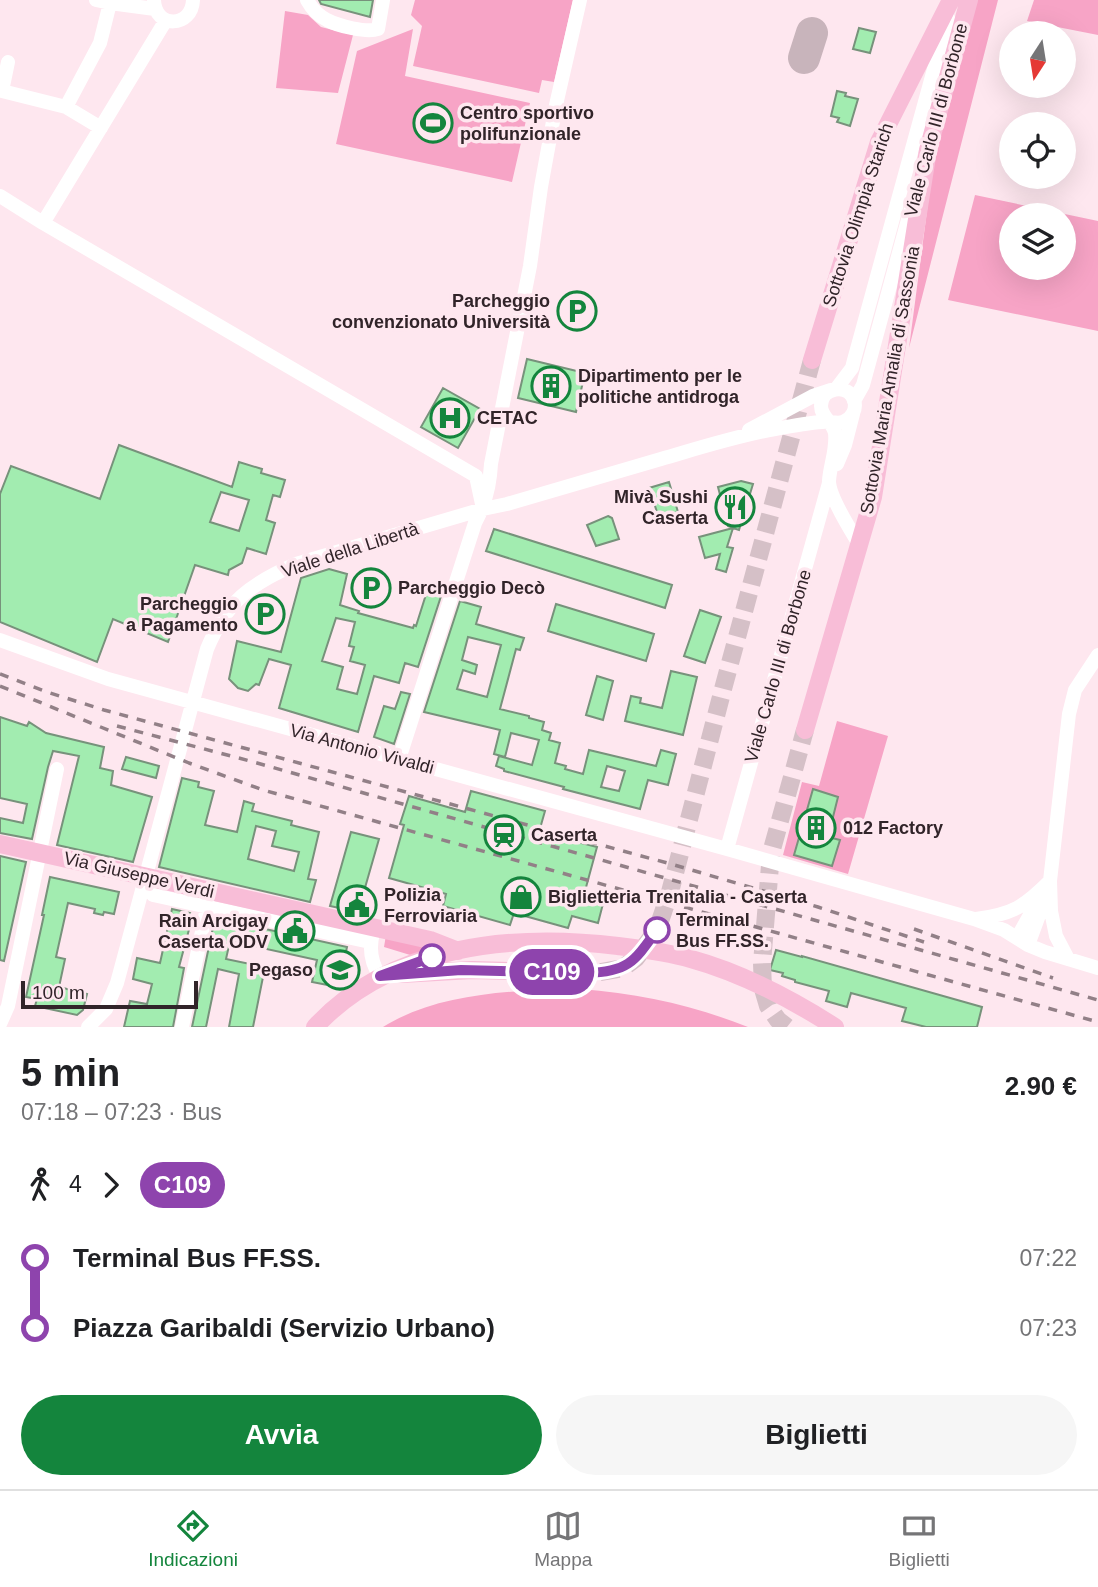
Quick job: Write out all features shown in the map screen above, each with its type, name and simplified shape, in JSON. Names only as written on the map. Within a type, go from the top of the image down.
[{"type":"main road","name":"Sottovia Olimpia Starich","points":[[812,359],[879,142],[952,0]]},
{"type":"main road","name":"Viale Carlo III di Borbone","points":[[928,150],[969,0]]},
{"type":"main road","name":"Sottovia Maria Amalia di Sassonia","points":[[805,730],[873,497],[928,150]]},
{"type":"main road","name":"Via Giuseppe Verdi","points":[[0,844],[39,852],[209,899],[368,932],[436,942],[458,951]]},
{"type":"main road","points":[[315,1027],[345,1000],[380,976],[422,960],[458,951],[514,943],[563,941],[668,953],[697,960],[766,988],[835,1027]]},
{"type":"main road","points":[[380,976],[461,970],[574,973]]},
{"type":"street","points":[[66,107],[100,43],[103,2],[155,5],[158,14],[172,22],[184,19],[191,9],[192,0]]},
{"type":"street","points":[[307,0],[319,15],[329,21],[371,32],[378,29],[383,0]]},
{"type":"street","points":[[399,759],[475,523],[483,509],[530,266],[556,105],[580,0]]},
{"type":"street","name":"Viale Carlo III di Borbone","points":[[829,484],[835,437],[834,429],[821,408],[824,396],[834,389],[852,368],[952,0]]},
{"type":"street","points":[[43,223],[166,20]]},
{"type":"street","points":[[8,62],[2,91],[66,107],[101,128]]},
{"type":"street","name":"Viale Carlo III di Borbone","points":[[727,849],[829,484],[845,445],[854,407],[863,385],[928,150]]},
{"type":"street","points":[[0,196],[476,476],[483,509]]},
{"type":"street","points":[[736,438],[813,396],[834,389],[850,393],[854,407],[848,420],[830,421]]},
{"type":"street","name":"Viale della Libertà","points":[[88,1027],[106,1009],[117,983],[207,649],[221,620],[254,585],[296,565],[483,509],[736,438],[830,421]]},
{"type":"street","points":[[829,484],[845,521],[856,539],[860,540]]},
{"type":"street","name":"Via Antonio Vivaldi","points":[[0,640],[108,679],[974,919],[1004,930],[1045,953],[1098,968]]},
{"type":"street","points":[[1068,959],[1056,936],[1051,911],[1050,881],[1069,714],[1075,690],[1098,655]]},
{"type":"street","points":[[0,1024],[8,1006],[57,769]]},
{"type":"street","points":[[974,919],[1000,916],[1015,910],[1032,900],[1050,881]]},
{"type":"street","points":[[1022,942],[1040,916],[1050,881]]},
{"type":"street","name":"Via Giuseppe Verdi","points":[[153,895],[209,899]]},
{"type":"street","points":[[182,1027],[209,899]]},
{"type":"street","points":[[368,932],[372,958],[380,976]]},
{"type":"street","points":[[8,1006],[11,1027]]},
{"type":"shaded area","points":[[415,0],[573,0],[554,82],[542,80],[539,93],[413,66],[422,26],[411,15]]},
{"type":"shaded area","points":[[976,0],[998,0],[909,348],[933,165]]},
{"type":"shaded area","points":[[1034,0],[1098,0],[1098,35],[1076,31],[1076,21],[1027,21]]},
{"type":"shaded area","points":[[285,11],[308,15],[321,27],[353,35],[338,93],[276,88]]},
{"type":"shaded area","name":"Centro sportivo polifunzionale","points":[[413,29],[405,76],[530,103],[512,182],[336,144],[357,51]]},
{"type":"shaded area","points":[[975,195],[1013,203],[999,203],[999,280],[1076,280],[1076,216],[1098,221],[1098,331],[948,300]]},
{"type":"shaded area","points":[[837,721],[888,736],[848,874],[783,855],[802,782],[819,786]]},
{"type":"shaded area","points":[[386,935],[428,951],[420,958],[384,947]]},
{"type":"shaded area","points":[[580,989],[666,1002],[707,1012],[748,1027],[383,1027],[428,1006],[478,995]]},
{"type":"building","points":[[319,0],[373,0],[370,17],[321,4]]},
{"type":"building","points":[[859,28],[876,32],[870,53],[853,49]]},
{"type":"building","points":[[837,91],[858,99],[850,126],[837,122],[839,118],[831,116]]},
{"type":"building","name":"Dipartimento per le politiche antidroga","points":[[527,359],[585,373],[576,412],[518,398]]},
{"type":"building","name":"CETAC","points":[[443,388],[480,409],[458,448],[421,427]]},
{"type":"building","points":[[119,445],[232,487],[239,462],[262,469],[261,473],[285,480],[280,497],[273,495],[266,520],[275,523],[266,554],[247,548],[242,563],[229,570],[228,575],[195,565],[168,642],[113,619],[97,662],[0,622],[0,494],[11,466],[100,499]],"holes":[[[221,492],[249,500],[239,531],[210,522]]]},
{"type":"building","points":[[741,481],[753,484],[739,530],[728,526],[718,487]]},
{"type":"building","points":[[669,482],[678,512],[659,518],[649,488]]},
{"type":"building","points":[[608,516],[612,518],[619,539],[596,546],[587,525]]},
{"type":"building","points":[[733,528],[727,547],[733,548],[726,572],[716,569],[720,554],[705,558],[699,537]]},
{"type":"building","points":[[494,529],[672,585],[665,608],[486,551]]},
{"type":"building","points":[[329,569],[347,574],[340,605],[359,611],[358,613],[413,628],[416,626],[429,585],[443,590],[418,667],[405,663],[399,683],[374,676],[358,732],[279,708],[291,665],[269,659],[259,685],[256,684],[248,691],[238,688],[229,679],[237,641],[281,652],[301,578]],"holes":[[[336,618],[355,622],[349,646],[354,647],[350,661],[365,665],[357,694],[337,689],[343,667],[322,661]]]},
{"type":"building","points":[[460,601],[481,607],[476,624],[524,638],[520,650],[516,649],[500,709],[544,722],[542,730],[551,733],[549,740],[560,743],[555,763],[583,774],[589,750],[656,766],[661,750],[676,754],[668,785],[648,780],[640,809],[563,789],[564,787],[504,771],[496,766],[499,756],[532,765],[539,740],[511,733],[505,757],[494,754],[500,730],[424,712]],"holes":[[[468,637],[501,645],[487,697],[457,689],[463,670],[475,674],[477,665],[462,660]],[[607,766],[625,771],[619,791],[601,787]]]},
{"type":"building","points":[[556,604],[654,634],[646,661],[548,631]]},
{"type":"building","points":[[700,610],[721,617],[705,663],[684,656]]},
{"type":"building","points":[[671,671],[697,677],[683,735],[625,721],[631,696],[641,698],[640,703],[662,708]]},
{"type":"building","points":[[597,676],[613,681],[603,720],[586,715]]},
{"type":"building","points":[[401,692],[410,694],[394,744],[374,737],[384,706],[395,709]]},
{"type":"building","points":[[0,717],[27,726],[29,722],[46,733],[104,747],[100,768],[113,771],[111,785],[152,797],[133,862],[57,845],[79,756],[53,751],[32,839],[0,833],[0,818],[23,823],[27,804],[0,798]]},
{"type":"building","points":[[126,757],[159,766],[156,778],[122,769]]},
{"type":"building","points":[[182,778],[199,782],[198,787],[214,791],[205,825],[237,832],[244,801],[254,804],[252,811],[292,821],[291,825],[319,832],[308,879],[316,880],[310,902],[159,867]],"holes":[[[256,826],[276,831],[272,846],[299,852],[294,871],[248,859]]]},
{"type":"building","name":"012 Factory","points":[[813,789],[838,797],[828,837],[840,840],[832,866],[794,855]]},
{"type":"building","points":[[471,791],[545,811],[539,832],[597,847],[585,891],[605,896],[598,923],[572,916],[568,928],[514,913],[510,925],[443,906],[446,894],[389,878],[404,825],[400,824],[409,796],[465,812]]},
{"type":"building","points":[[351,832],[379,839],[358,912],[330,906]]},
{"type":"building","points":[[0,856],[26,862],[4,961],[0,960]]},
{"type":"building","points":[[50,877],[119,892],[114,914],[94,913],[95,909],[68,903],[56,957],[65,959],[59,987],[87,994],[83,1010],[77,1015],[35,1006],[37,999],[26,997]]},
{"type":"building","points":[[172,909],[190,913],[188,922],[191,922],[179,967],[184,968],[173,1027],[124,1027],[130,1001],[147,1004],[152,984],[133,979],[137,958],[160,963]]},
{"type":"building","points":[[215,918],[347,947],[338,987],[312,982],[317,960],[230,941],[226,959],[265,967],[253,1027],[229,1027],[239,974],[218,969],[206,1027],[192,1027]]},
{"type":"building","points":[[776,950],[982,1007],[977,1027],[926,1027],[902,1021],[906,1008],[851,993],[847,1007],[826,1001],[829,991],[795,982],[782,976],[783,973],[770,970]]},
{"type":"taxiway","points":[[804,58],[812,33]]},
{"type":"tunnel","points":[[574,973],[623,968],[636,958],[657,930],[670,892],[812,360]]},
{"type":"tunnel","points":[[787,1027],[768,1006],[763,989],[762,963],[771,853],[805,730]]},
{"type":"railway","points":[[0,674],[104,710],[671,864],[818,907],[924,942]]},
{"type":"railway","points":[[0,686],[189,763],[263,790],[1098,1022]]},
{"type":"railway","points":[[117,726],[1098,1000]]},
{"type":"railway","points":[[914,929],[1053,978]]},
{"type":"bus line","name":"C109","points":[[432,957],[380,976],[461,970],[607,972],[623,968],[632,962],[657,930]]},
{"type":"place","name":"Centro sportivo polifunzionale","points":[[433,123]]},
{"type":"place","name":"Parcheggio convenzionato Università","points":[[577,311]]},
{"type":"place","name":"Dipartimento per le politiche antidroga","points":[[551,386]]},
{"type":"place","name":"CETAC","points":[[450,418]]},
{"type":"place","name":"Mivà Sushi Caserta","points":[[735,507]]},
{"type":"place","name":"Parcheggio Decò","points":[[371,588]]},
{"type":"place","name":"Parcheggio a Pagamento","points":[[265,614]]},
{"type":"place","name":"012 Factory","points":[[816,828]]},
{"type":"place","name":"Caserta","points":[[504,835]]},
{"type":"place","name":"Biglietteria Trenitalia - Caserta","points":[[521,897]]},
{"type":"place","name":"Polizia Ferroviaria","points":[[357,905]]},
{"type":"place","name":"Terminal Bus FF.SS.","points":[[657,930]]},
{"type":"place","name":"Rain Arcigay Caserta ODV","points":[[295,931]]},
{"type":"place","name":"Pegaso","points":[[340,970]]}]
